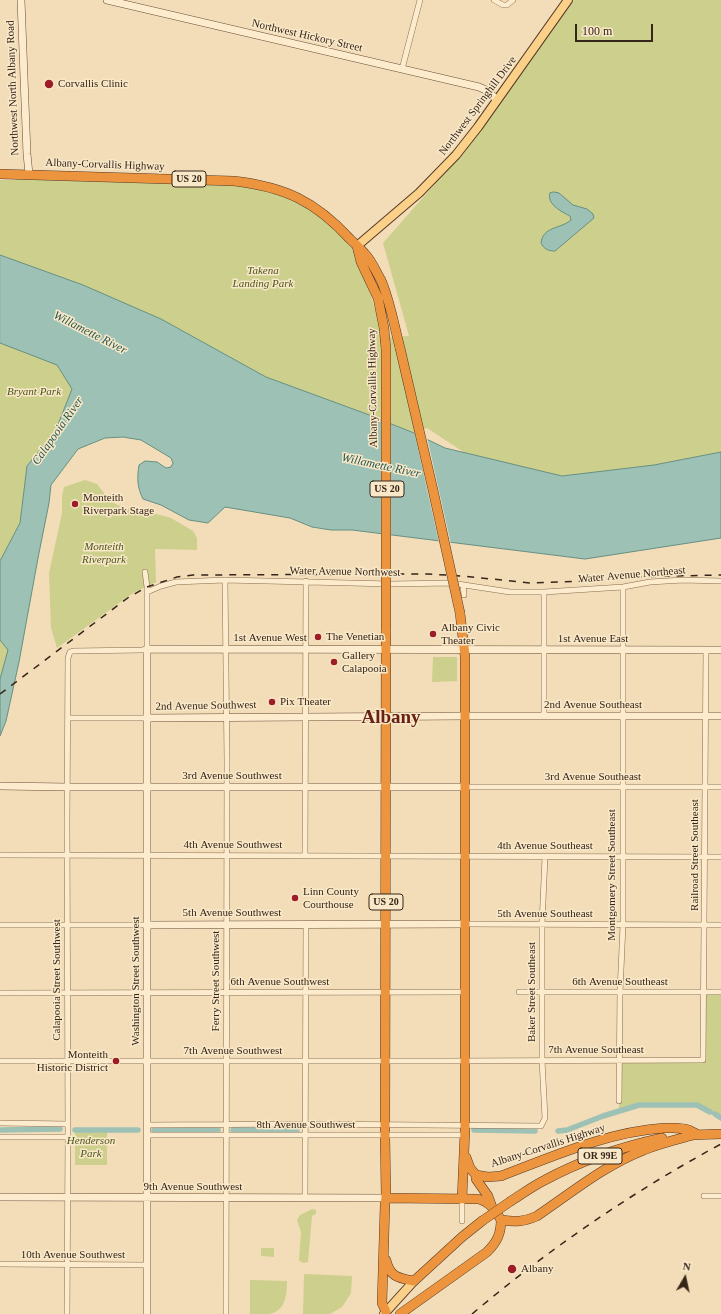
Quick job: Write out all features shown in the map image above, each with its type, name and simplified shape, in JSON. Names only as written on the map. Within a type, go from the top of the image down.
[{"type":"highway","name":"Albany-Corvallis Highway","points":[[0,174],[234,181],[266,186],[291,194],[315,207],[338,226],[366,254],[385,290],[400,348],[460,613],[465,649]]},
{"type":"highway","name":"Albany-Corvallis Highway","points":[[357,246],[361,262],[378,298],[384,328],[386,349],[386,650]]},
{"type":"highway","name":"US 20","points":[[465,649],[465,1154],[468,1164],[476,1175]]},
{"type":"highway","name":"US 20","points":[[386,650],[386,1198]]},
{"type":"highway","name":"Albany-Corvallis Highway","points":[[476,1175],[496,1177],[586,1144],[632,1132],[673,1128],[688,1129],[697,1134]]},
{"type":"highway","points":[[501,1220],[518,1222],[526,1221],[537,1216],[597,1175],[622,1160],[643,1150],[697,1134],[721,1134]]},
{"type":"highway","name":"OR 99E","points":[[414,1281],[462,1237],[482,1221],[545,1180],[580,1163],[640,1143],[668,1137],[697,1134]]},
{"type":"highway","points":[[462,1199],[465,1154]]},
{"type":"highway","points":[[400,1314],[487,1252],[495,1244],[499,1235],[501,1220],[492,1207],[488,1196],[476,1179],[476,1175]]},
{"type":"highway","points":[[385,1313],[382,1303],[386,1198],[482,1200],[492,1207]]},
{"type":"highway","points":[[384,1254],[388,1268],[395,1276],[414,1281]]},
{"type":"main road","name":"Northwest Springhill Drive","points":[[357,246],[381,227],[433,179],[467,142],[568,0]]},
{"type":"main road","name":"OR 99E","points":[[385,1313],[414,1281]]},
{"type":"street","name":"Northwest North Albany Road","points":[[21,0],[29,174]]},
{"type":"street","name":"Northwest Hickory Street","points":[[108,0],[479,87],[488,91],[498,100]]},
{"type":"street","points":[[402,69],[420,0]]},
{"type":"street","points":[[494,0],[503,5],[510,4],[512,0]]},
{"type":"street","points":[[145,572],[147,592],[147,648]]},
{"type":"street","name":"Water Avenue Northwest","points":[[147,592],[176,582],[225,580],[391,584],[444,583],[510,592],[544,592]]},
{"type":"street","name":"Ferry Street Southwest","points":[[225,580],[227,1124],[226,1314]]},
{"type":"street","name":"Water Avenue Northeast","points":[[544,592],[623,587],[650,582],[684,580],[721,581]]},
{"type":"street","points":[[305,855],[306,581]]},
{"type":"street","points":[[464,585],[464,595]]},
{"type":"street","name":"Montgomery Street Southeast","points":[[619,1101],[620,992],[623,925],[623,587]]},
{"type":"street","points":[[544,592],[544,716]]},
{"type":"street","name":"1st Avenue West","points":[[76,650],[142,650],[147,648],[386,650],[465,649]]},
{"type":"street","name":"Washington Street Southwest","points":[[147,648],[147,1314]]},
{"type":"street","name":"1st Avenue East","points":[[465,649],[721,650]]},
{"type":"street","name":"Calapooia Street Southwest","points":[[66,1314],[68,1137],[68,658],[70,652],[76,650]]},
{"type":"street","name":"Railroad Street Southeast","points":[[702,1060],[706,650]]},
{"type":"street","name":"2nd Avenue Southwest","points":[[68,718],[465,716]]},
{"type":"street","name":"2nd Avenue Southeast","points":[[465,716],[721,716]]},
{"type":"street","name":"3rd Avenue Southwest","points":[[0,786],[465,787]]},
{"type":"street","name":"3rd Avenue Southeast","points":[[465,787],[721,787]]},
{"type":"street","name":"4th Avenue Southwest","points":[[0,855],[465,856]]},
{"type":"street","name":"4th Avenue Southeast","points":[[465,856],[721,857]]},
{"type":"street","name":"Baker Street Southeast","points":[[541,1126],[545,1118],[542,1060],[542,924],[545,856]]},
{"type":"street","points":[[305,1198],[306,924]]},
{"type":"street","name":"5th Avenue Southwest","points":[[0,925],[465,924]]},
{"type":"street","name":"5th Avenue Southeast","points":[[465,924],[721,925]]},
{"type":"street","name":"6th Avenue Southwest","points":[[0,993],[465,992]]},
{"type":"street","name":"6th Avenue Southeast","points":[[519,992],[721,992]]},
{"type":"street","name":"7th Avenue Southeast","points":[[466,1061],[702,1060]]},
{"type":"street","name":"7th Avenue Southwest","points":[[0,1061],[466,1061]]},
{"type":"street","points":[[0,1123],[68,1124]]},
{"type":"street","name":"8th Avenue Southwest","points":[[147,1125],[306,1124],[541,1126]]},
{"type":"street","name":"8th Avenue Southwest","points":[[147,1136],[465,1135]]},
{"type":"street","points":[[0,1137],[68,1137]]},
{"type":"street","points":[[704,1196],[721,1196]]},
{"type":"street","name":"9th Avenue Southwest","points":[[0,1197],[386,1198]]},
{"type":"street","points":[[462,1199],[462,1221]]},
{"type":"street","name":"10th Avenue Southwest","points":[[0,1264],[147,1265]]},
{"type":"green space","name":"Takena Landing Park","points":[[568,0],[721,0],[721,452],[654,465],[562,476],[465,453],[427,428],[414,433],[266,377],[161,319],[83,285],[0,255],[0,180],[16,180],[16,174],[234,181],[306,202],[338,226],[360,262],[384,337],[409,336],[383,243],[434,185],[482,121]]},
{"type":"green space","name":"Bryant Park","points":[[0,343],[57,365],[72,389],[55,432],[27,466],[20,523],[0,561]]},
{"type":"green space","name":"Monteith Riverpark","points":[[85,480],[97,484],[110,501],[122,507],[171,518],[193,531],[197,538],[197,550],[155,549],[156,582],[133,593],[57,648],[51,628],[49,573],[62,513],[62,496],[64,487]]},
{"type":"green space","points":[[0,640],[8,650],[0,679]]},
{"type":"green space","points":[[433,657],[457,657],[457,681],[432,682]]},
{"type":"green space","points":[[703,992],[721,992],[721,1118],[697,1105],[639,1105],[619,1110],[619,1061],[702,1060]]},
{"type":"green space","name":"Henderson Park","points":[[75,1130],[107,1130],[107,1165],[75,1165]]},
{"type":"green space","points":[[312,1209],[316,1210],[316,1214],[312,1216],[308,1262],[304,1263],[299,1260],[301,1232],[297,1220],[300,1215]]},
{"type":"green space","points":[[261,1248],[274,1248],[274,1257],[261,1256]]},
{"type":"green space","points":[[304,1274],[352,1276],[351,1293],[342,1307],[330,1314],[303,1314]]},
{"type":"green space","points":[[250,1280],[287,1281],[286,1296],[282,1306],[275,1312],[269,1314],[250,1314]]},
{"type":"water","points":[[550,193],[559,193],[573,205],[587,209],[593,214],[594,218],[555,251],[548,250],[543,247],[541,243],[542,238],[549,231],[571,220],[570,216],[550,201]]},
{"type":"water","points":[[0,255],[83,285],[161,319],[266,377],[364,413],[414,433],[445,448],[562,476],[654,465],[721,452],[721,538],[585,559],[352,530],[331,530],[312,527],[290,518],[225,507],[208,523],[189,520],[161,505],[143,499],[140,490],[138,478],[139,465],[145,461],[157,462],[166,468],[171,467],[173,463],[171,458],[141,440],[123,437],[105,438],[78,449],[51,485],[49,503],[19,662],[6,721],[0,736],[0,679],[8,650],[0,640],[0,561],[20,523],[27,466],[55,432],[72,389],[57,365],[0,343]]},
{"type":"pier","points":[[414,431],[427,437],[451,544],[439,543]]},
{"type":"waterway","points":[[558,1131],[567,1130],[603,1116],[639,1105],[697,1105],[710,1112]]},
{"type":"waterway","points":[[715,1114],[721,1118]]},
{"type":"waterway","points":[[0,1130],[60,1129]]},
{"type":"waterway","points":[[75,1130],[138,1130]]},
{"type":"waterway","points":[[154,1130],[218,1130]]},
{"type":"waterway","points":[[233,1130],[297,1130]]},
{"type":"waterway","points":[[474,1130],[535,1131]]},
{"type":"railway","points":[[0,694],[129,597],[147,587],[177,577],[193,575],[428,574],[531,583],[588,581],[632,577],[721,575]]},
{"type":"railway","points":[[472,1314],[561,1244],[623,1202],[688,1162],[721,1144]]},
{"type":"place","name":"Corvallis Clinic","points":[[49,84]]},
{"type":"place","name":"Monteith Riverpark Stage","points":[[75,504]]},
{"type":"place","name":"Albany Civic Theater","points":[[433,634]]},
{"type":"place","name":"The Venetian","points":[[318,637]]},
{"type":"place","name":"Gallery Calapooia","points":[[334,662]]},
{"type":"place","name":"Pix Theater","points":[[272,702]]},
{"type":"place","name":"Linn County Courthouse","points":[[295,898]]},
{"type":"place","name":"Monteith Historic District","points":[[116,1061]]},
{"type":"place","name":"Albany","points":[[512,1269]]},
{"type":"district","name":"Albany","points":[[391,718]]},
{"type":"water label","name":"Willamette River","points":[[90,333]]},
{"type":"water label","name":"Calapooia River","points":[[58,431]]},
{"type":"water label","name":"Willamette River","points":[[381,466]]}]
